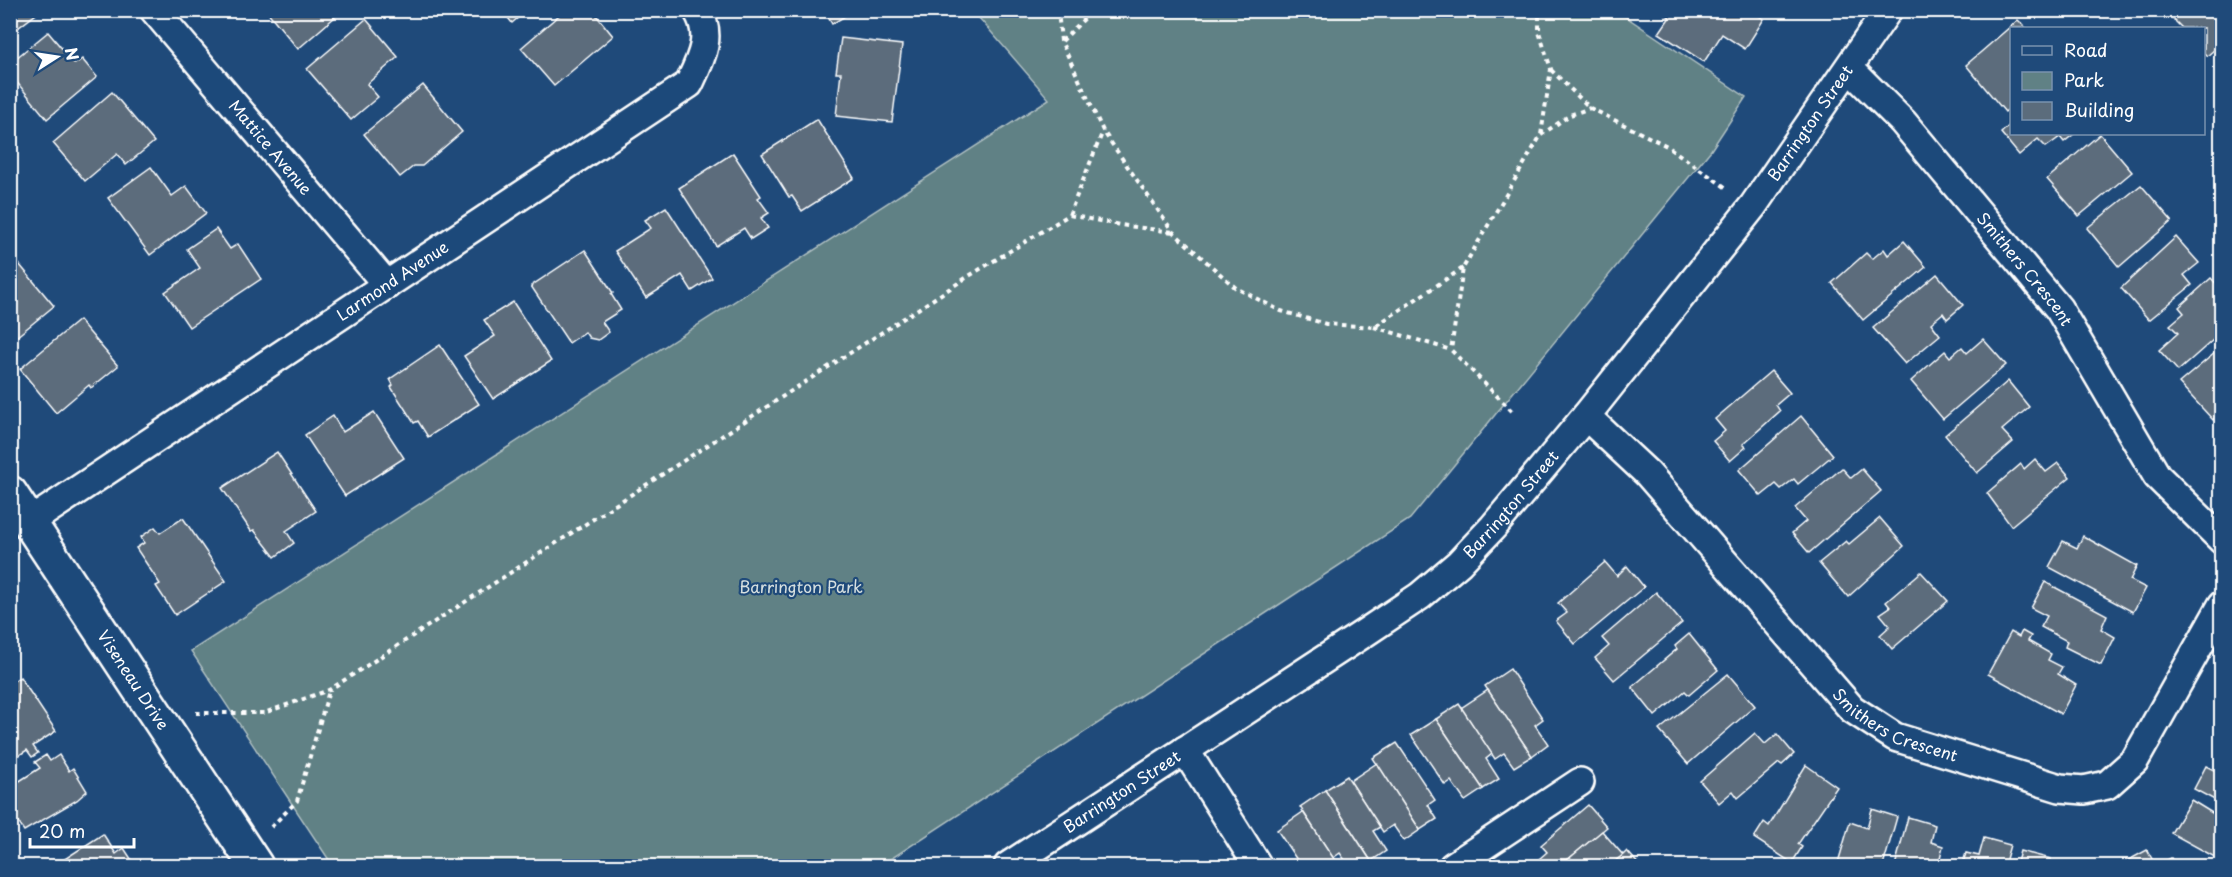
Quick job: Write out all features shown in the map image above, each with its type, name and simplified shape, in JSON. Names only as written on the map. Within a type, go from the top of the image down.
[{"type":"street","name":"Mattice Avenue","points":[[154,10],[387,285]]},
{"type":"street","name":"Larmond Avenue","points":[[31,521],[689,84],[705,49],[701,16],[697,10]]},
{"type":"street","name":"Barrington Street","points":[[1008,867],[1428,589],[1459,563],[1493,527],[1586,416],[1753,206],[1850,69],[1888,10]]},
{"type":"street","name":"Smithers Crescent","points":[[1850,69],[1902,122],[2059,309],[2157,476],[2222,540]]},
{"type":"street","name":"Smithers Crescent","points":[[1586,416],[1648,474],[1852,709],[1895,737],[2060,788],[2084,790],[2107,785],[2135,760],[2222,605]]},
{"type":"street","name":"Viseneau Drive","points":[[10,493],[31,521],[250,859]]},
{"type":"street","points":[[1185,750],[1258,867]]},
{"type":"street","points":[[1467,863],[1580,782]]},
{"type":"path","points":[[1058,10],[1061,41],[1103,131],[1173,232],[1236,288],[1281,311],[1326,324],[1374,327],[1451,350],[1512,411]]},
{"type":"path","points":[[1061,41],[1093,10]]},
{"type":"path","points":[[1451,350],[1462,268],[1541,135],[1551,69],[1539,32],[1539,10]]},
{"type":"path","points":[[1551,69],[1590,108],[1666,146],[1753,206]]},
{"type":"path","points":[[1541,135],[1570,115],[1590,108]]},
{"type":"path","points":[[153,712],[264,713],[329,690],[969,276],[1069,215],[1103,131]]},
{"type":"path","points":[[1069,215],[1173,232]]},
{"type":"path","points":[[1374,327],[1462,268]]},
{"type":"path","points":[[250,859],[297,801],[329,690]]},
{"type":"green space","name":"Barrington Park","points":[[973,11],[1617,11],[1746,97],[1711,150],[1410,519],[880,866],[333,866],[191,651],[1049,99]]},
{"type":"building","points":[[10,10],[33,10],[36,14],[10,34]]},
{"type":"building","points":[[266,10],[343,10],[298,49]]},
{"type":"building","points":[[502,10],[532,10],[529,14],[526,11],[512,23]]},
{"type":"building","points":[[565,10],[592,10],[613,36],[554,86],[521,48]]},
{"type":"building","points":[[824,10],[855,10],[832,24]]},
{"type":"building","points":[[1665,10],[1750,10],[1764,19],[1745,49],[1722,34],[1704,62],[1659,33],[1670,17],[1663,13]]},
{"type":"building","points":[[2175,10],[2222,10],[2222,43],[2207,56],[2205,54],[2205,27],[2181,27],[2170,16]]},
{"type":"building","points":[[366,19],[398,57],[367,84],[378,97],[351,120],[307,69]]},
{"type":"building","points":[[2018,20],[2025,27],[2010,27],[2010,108],[2005,112],[1966,65]]},
{"type":"building","points":[[48,32],[75,64],[82,59],[97,77],[47,119],[10,74],[10,63]]},
{"type":"building","points":[[841,38],[902,45],[892,122],[836,116],[841,73],[836,73]]},
{"type":"building","points":[[423,85],[462,132],[422,166],[414,166],[400,177],[364,134]]},
{"type":"building","points":[[112,92],[154,142],[126,165],[117,154],[85,181],[53,143]]},
{"type":"building","points":[[817,119],[854,178],[802,211],[792,196],[789,197],[762,154]]},
{"type":"building","points":[[2010,125],[2010,135],[2073,135],[2064,142],[2060,137],[2046,147],[2038,139],[2019,155],[2001,133]]},
{"type":"building","points":[[2099,135],[2132,172],[2079,216],[2047,179]]},
{"type":"building","points":[[733,153],[761,196],[758,198],[769,213],[761,218],[768,228],[751,239],[744,228],[716,246],[679,188]]},
{"type":"building","points":[[151,167],[172,196],[186,186],[206,213],[150,255],[108,198]]},
{"type":"building","points":[[2141,185],[2172,221],[2119,267],[2087,228]]},
{"type":"building","points":[[666,207],[712,278],[692,291],[682,275],[646,298],[615,251],[651,228],[645,220]]},
{"type":"building","points":[[216,229],[230,249],[238,244],[261,279],[189,327],[165,292],[200,268],[187,249]]},
{"type":"building","points":[[2176,237],[2199,263],[2184,275],[2192,285],[2149,320],[2121,288]]},
{"type":"building","points":[[1904,241],[1926,267],[1863,320],[1832,283],[1866,253],[1872,259],[1884,249],[1888,255]]},
{"type":"building","points":[[585,250],[613,293],[611,294],[621,310],[602,322],[609,332],[598,340],[589,338],[585,332],[569,343],[531,286]]},
{"type":"building","points":[[14,258],[54,306],[10,342],[10,262]]},
{"type":"building","points":[[1937,274],[1963,305],[1947,319],[1943,313],[1931,323],[1940,335],[1905,364],[1873,328]]},
{"type":"building","points":[[2211,278],[2222,290],[2222,332],[2178,371],[2159,350],[2178,333],[2170,325],[2184,313],[2179,307]]},
{"type":"building","points":[[513,302],[551,361],[493,399],[464,356],[495,336],[484,320]]},
{"type":"building","points":[[79,320],[118,366],[91,388],[89,385],[56,413],[20,369]]},
{"type":"building","points":[[1983,339],[2006,365],[1943,419],[1911,381],[1945,351],[1950,357],[1962,347],[1967,353]]},
{"type":"building","points":[[440,345],[479,404],[428,437],[418,421],[414,423],[391,387],[393,385],[390,379]]},
{"type":"building","points":[[2222,347],[2222,410],[2213,420],[2179,383]]},
{"type":"building","points":[[1771,371],[1790,393],[1776,405],[1780,411],[1743,444],[1746,447],[1730,461],[1713,441],[1725,431],[1715,419]]},
{"type":"building","points":[[2008,381],[2029,407],[2002,430],[2013,442],[1977,473],[1945,435]]},
{"type":"building","points":[[374,412],[404,458],[345,496],[305,435],[333,416],[343,432]]},
{"type":"building","points":[[1801,416],[1833,455],[1798,484],[1794,479],[1781,489],[1776,484],[1761,496],[1739,470]]},
{"type":"building","points":[[277,452],[316,511],[286,531],[294,543],[275,557],[254,530],[251,531],[222,488]]},
{"type":"building","points":[[2035,459],[2046,472],[2058,463],[2070,477],[2011,526],[1987,493],[2021,464],[2024,469]]},
{"type":"building","points":[[1842,468],[1851,478],[1862,469],[1881,491],[1809,553],[1792,533],[1806,521],[1795,508]]},
{"type":"building","points":[[183,518],[226,581],[175,615],[156,586],[160,584],[136,548],[144,543],[141,537],[155,527],[160,533]]},
{"type":"building","points":[[1880,518],[1904,546],[1848,597],[1819,563],[1846,541],[1849,544]]},
{"type":"building","points":[[2083,536],[2137,566],[2130,580],[2146,588],[2133,612],[2049,567],[2063,541],[2077,548]]},
{"type":"building","points":[[1605,562],[1617,576],[1627,566],[1644,587],[1575,644],[1556,621],[1567,613],[1558,603]]},
{"type":"building","points":[[1921,572],[1948,601],[1892,649],[1880,635],[1890,626],[1880,614],[1890,607],[1886,602]]},
{"type":"building","points":[[2045,582],[2107,615],[2101,629],[2115,637],[2101,665],[2065,647],[2067,641],[2041,627],[2047,616],[2031,608]]},
{"type":"building","points":[[1656,592],[1682,623],[1614,680],[1595,658],[1609,646],[1602,638]]},
{"type":"building","points":[[2022,631],[2031,636],[2028,641],[2051,654],[2048,660],[2062,667],[2058,674],[2076,685],[2061,714],[1988,674],[2011,632],[2019,637]]},
{"type":"building","points":[[1689,634],[1718,670],[1689,695],[1685,691],[1655,716],[1632,687],[1677,649],[1675,646]]},
{"type":"building","points":[[1510,669],[1543,719],[1535,725],[1548,744],[1532,756],[1485,686]]},
{"type":"building","points":[[1728,674],[1755,706],[1688,764],[1659,730]]},
{"type":"building","points":[[20,677],[56,731],[33,746],[38,753],[32,757],[27,750],[10,761],[10,683]]},
{"type":"building","points":[[1488,690],[1532,756],[1514,767],[1504,753],[1495,759],[1461,708]]},
{"type":"building","points":[[1459,704],[1492,754],[1486,759],[1499,779],[1483,789],[1436,719]]},
{"type":"building","points":[[1436,719],[1483,789],[1465,801],[1451,781],[1445,785],[1411,735]]},
{"type":"building","points":[[1755,733],[1765,744],[1777,734],[1794,754],[1782,765],[1779,763],[1738,798],[1733,791],[1719,803],[1700,781]]},
{"type":"building","points":[[1397,743],[1435,800],[1428,805],[1437,819],[1420,830],[1373,758]]},
{"type":"building","points":[[46,755],[50,761],[59,755],[69,771],[73,768],[87,791],[77,800],[24,831],[10,810],[10,787],[40,768],[35,762]]},
{"type":"building","points":[[1377,763],[1420,830],[1404,841],[1393,825],[1383,832],[1350,781]]},
{"type":"building","points":[[1806,765],[1837,787],[1798,844],[1802,847],[1792,863],[1754,838],[1764,822],[1769,826]]},
{"type":"building","points":[[2206,766],[2222,774],[2222,804],[2194,789]]},
{"type":"building","points":[[1347,776],[1380,827],[1373,831],[1386,851],[1371,861],[1325,790]]},
{"type":"building","points":[[1325,790],[1371,861],[1362,866],[1349,866],[1340,853],[1333,858],[1300,807]]},
{"type":"building","points":[[2191,800],[2222,819],[2222,861],[2171,833]]},
{"type":"building","points":[[1588,805],[1607,827],[1560,866],[1531,866],[1547,852],[1541,845]]},
{"type":"building","points":[[1872,809],[1897,817],[1883,866],[1837,866],[1850,822],[1867,828]]},
{"type":"building","points":[[1303,812],[1336,862],[1329,866],[1301,866],[1277,830]]},
{"type":"building","points":[[1908,817],[1935,825],[1931,842],[1943,846],[1938,866],[1895,866]]},
{"type":"building","points":[[1602,831],[1623,855],[1609,866],[1560,866]]},
{"type":"building","points":[[103,834],[116,854],[124,848],[135,865],[54,866]]},
{"type":"building","points":[[1984,838],[2010,845],[2004,866],[1962,866],[1966,853],[1979,856]]},
{"type":"building","points":[[2147,850],[2156,866],[2127,866],[2125,862]]},
{"type":"building","points":[[1627,851],[1640,866],[1609,866],[1623,855]]},
{"type":"building","points":[[2020,851],[2051,859],[2049,866],[2016,866]]},
{"type":"building","points":[[2171,858],[2176,866],[2156,866]]},
{"type":"building","points":[[2114,863],[2114,866],[2088,866],[2088,865]]}]
